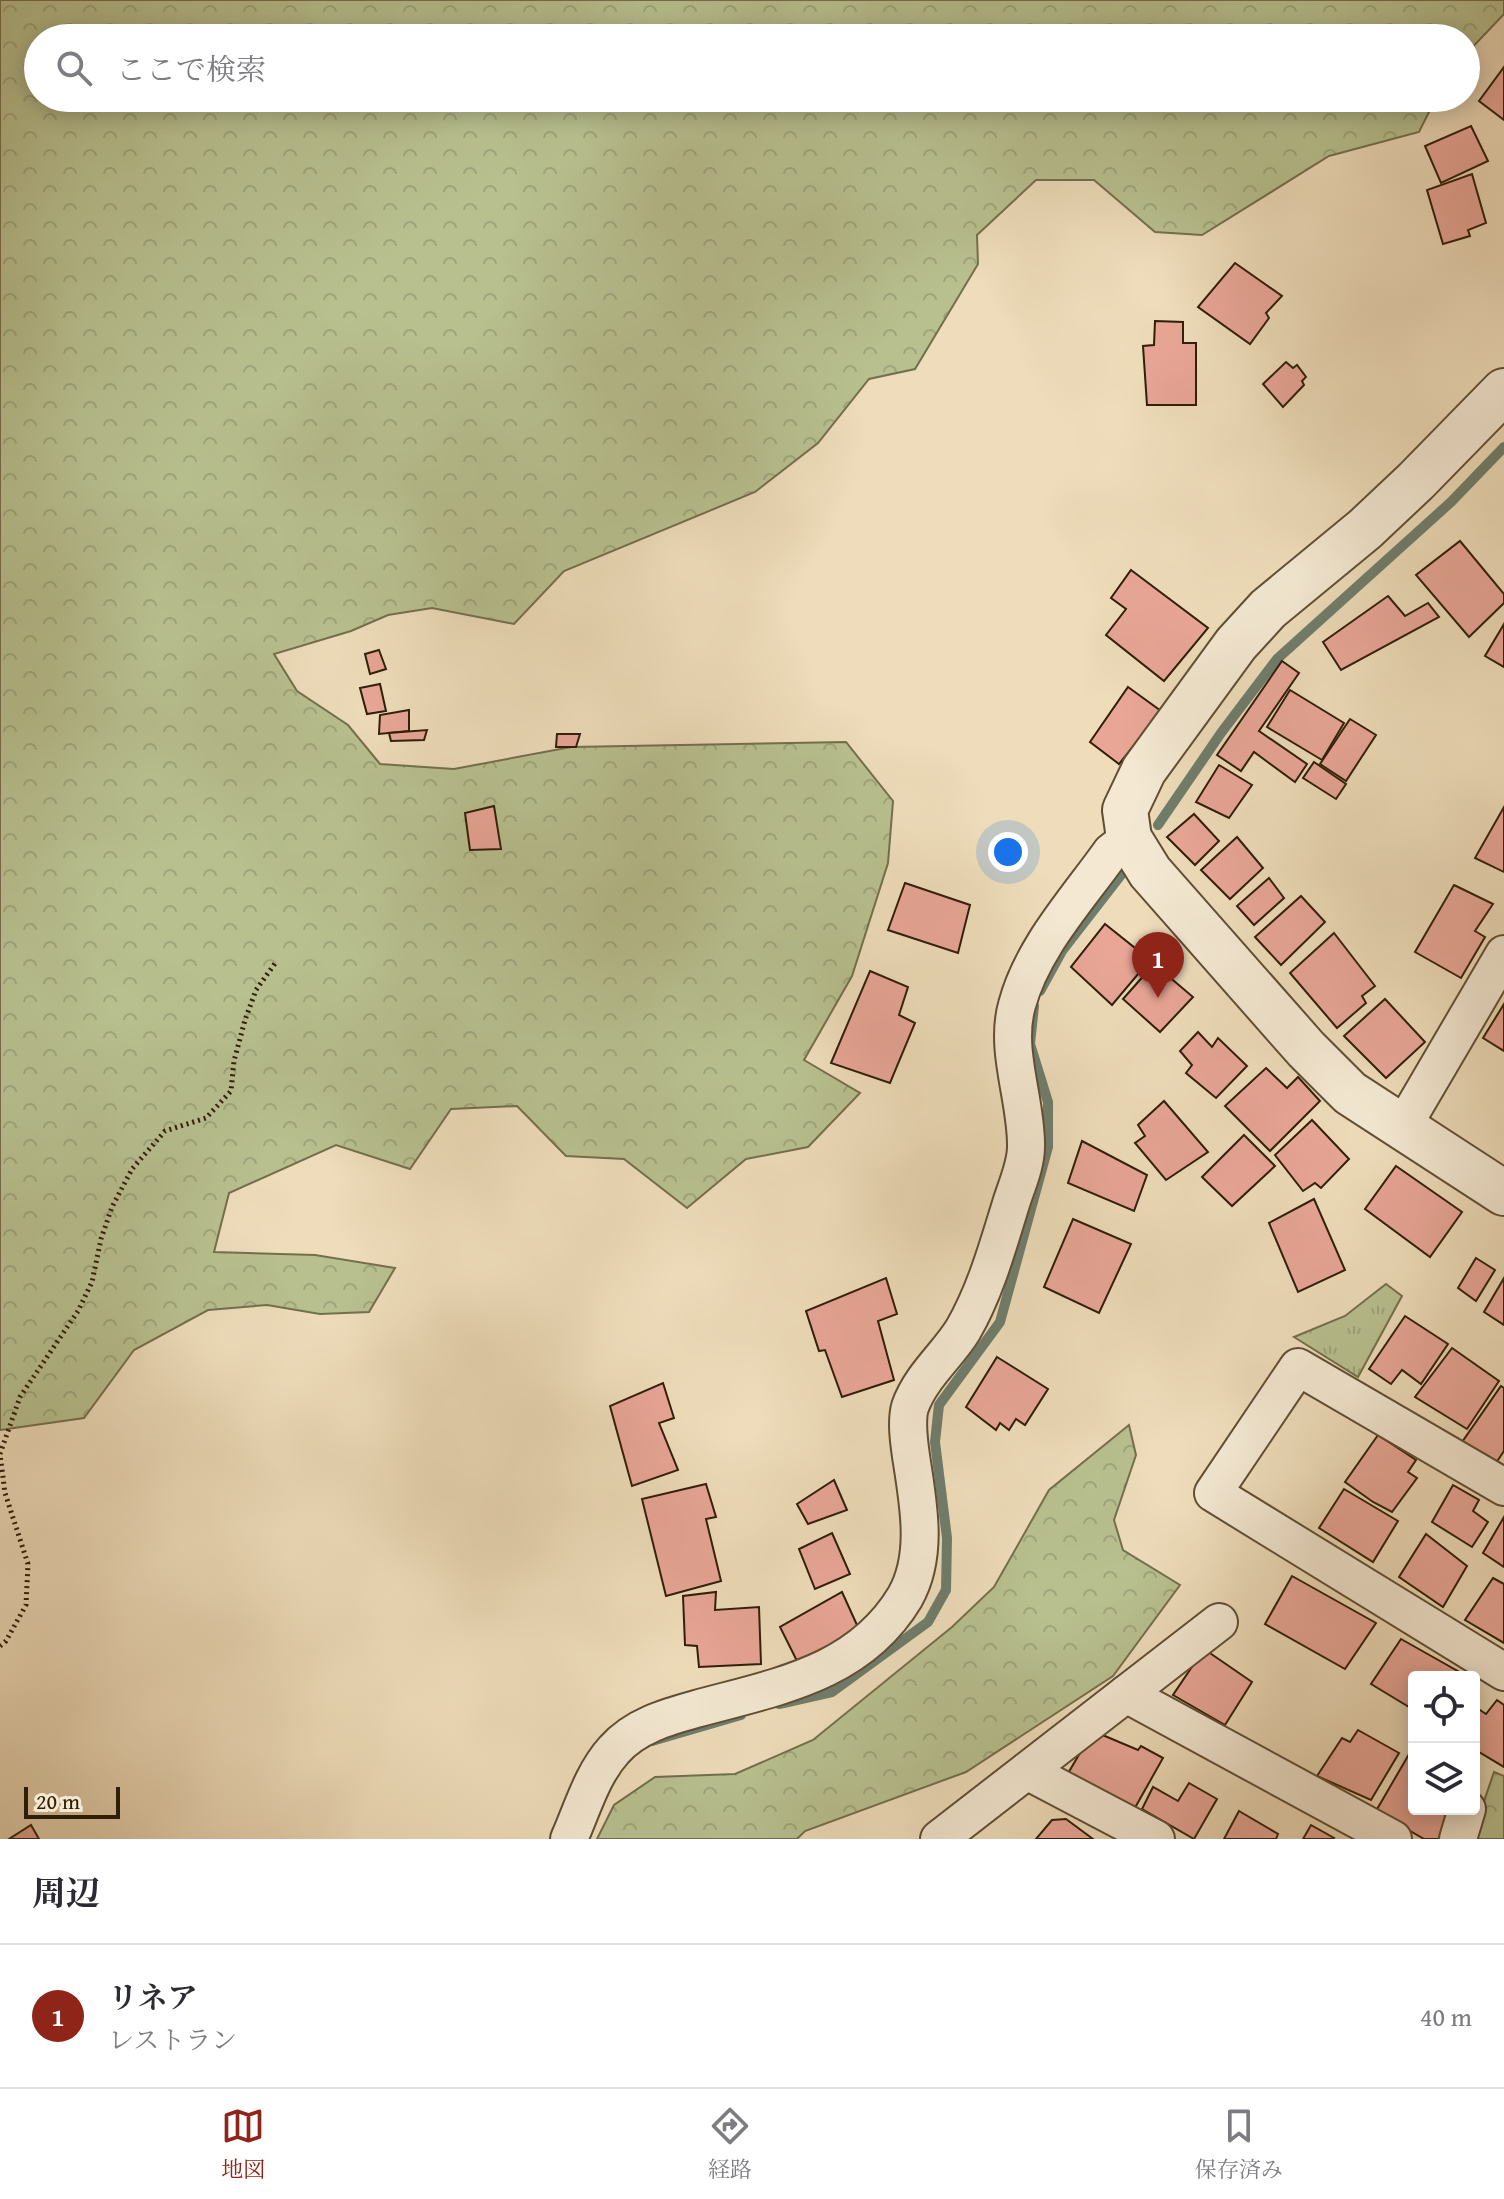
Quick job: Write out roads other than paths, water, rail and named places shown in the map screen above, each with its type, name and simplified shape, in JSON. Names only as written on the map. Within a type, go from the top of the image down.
[{"type":"street","points":[[1504,391],[1406,491],[1268,609],[1236,644],[1144,770],[1125,810],[1129,838],[1150,872],[1306,1049],[1350,1093],[1504,1193]]},
{"type":"street","points":[[569,1839],[596,1777],[614,1750],[640,1728],[789,1683],[834,1666],[869,1640],[904,1597],[917,1566],[920,1514],[909,1444],[909,1409],[924,1379],[962,1331],[985,1284],[1027,1151],[1024,1108],[1014,1056],[1016,1007],[1033,962],[1111,852],[1129,838]]},
{"type":"street","points":[[1402,1128],[1504,954]]},
{"type":"street","points":[[1504,1487],[1298,1367],[1213,1493],[1504,1672]]},
{"type":"street","points":[[939,1839],[1219,1622]]},
{"type":"street","points":[[1126,1694],[1393,1839]]},
{"type":"street","points":[[1027,1771],[1156,1839]]},
{"type":"street","points":[[1458,1839],[1465,1815]]},
{"type":"waterway","points":[[1158,825],[1277,659],[1451,502],[1504,447]]},
{"type":"waterway","points":[[1040,991],[1062,951],[1121,875]]},
{"type":"waterway","points":[[779,1704],[832,1692],[928,1622],[946,1590],[947,1538],[935,1442],[939,1405],[1000,1322],[1048,1147],[1048,1102],[1030,1044],[1034,1006]]},
{"type":"waterway","points":[[652,1741],[741,1715]]},
{"type":"place","name":"リネア","points":[[1158,998]]}]
